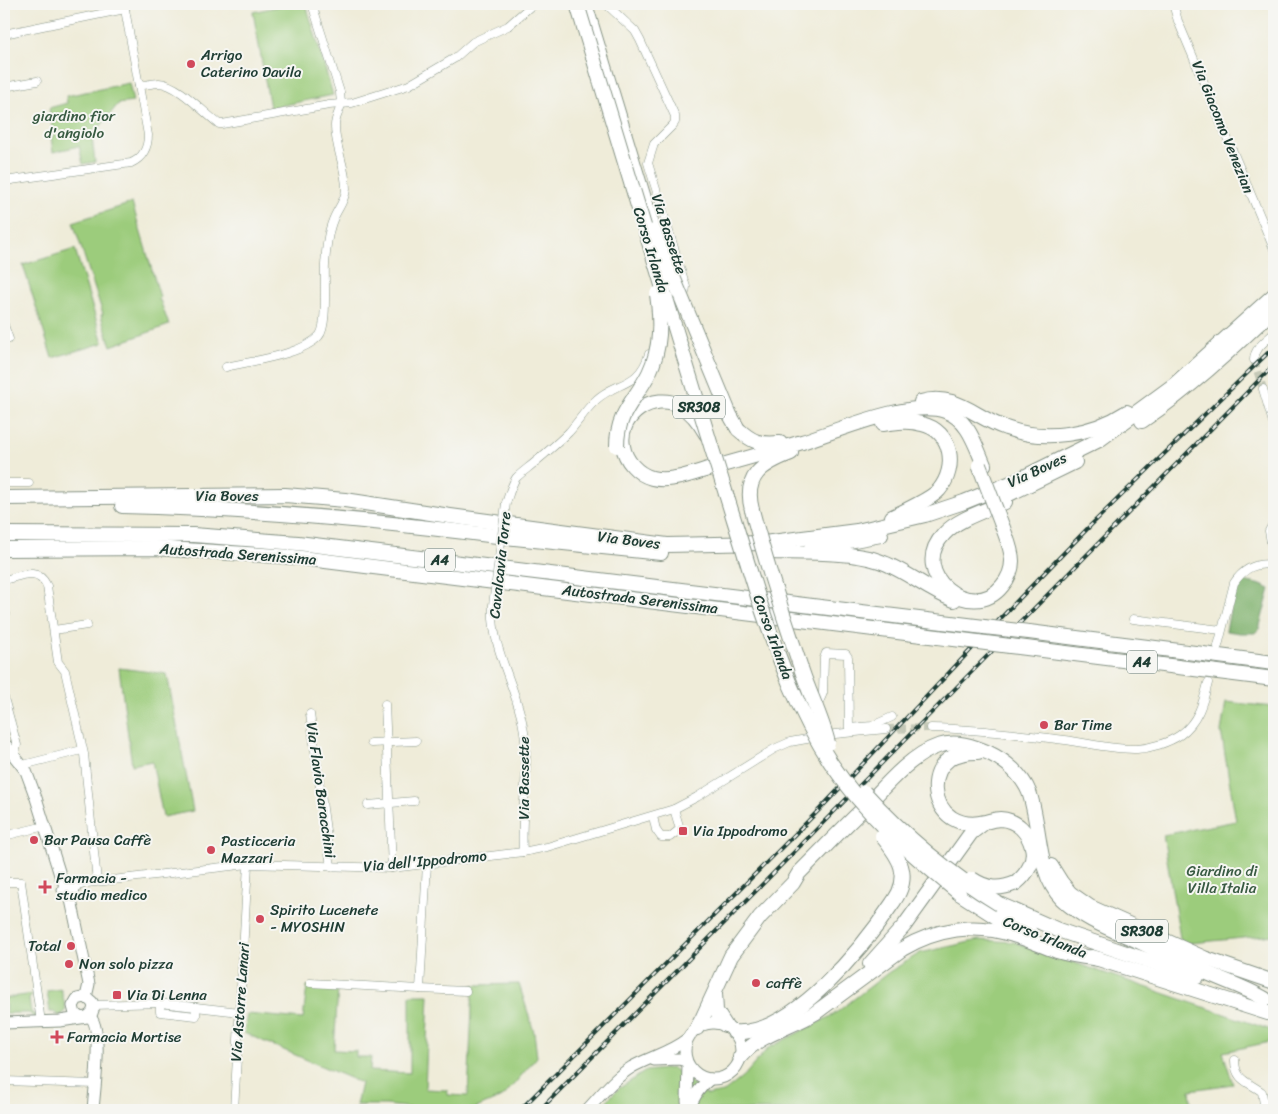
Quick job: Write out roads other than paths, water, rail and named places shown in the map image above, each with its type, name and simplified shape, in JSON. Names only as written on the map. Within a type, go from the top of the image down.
[{"type":"highway","name":"Corso Irlanda","points":[[576,4],[710,443],[780,662],[812,730],[831,763],[855,796],[890,834],[958,893],[998,918],[1042,938],[1099,959],[1127,961],[1270,1001]]},
{"type":"highway","name":"Corso Irlanda","points":[[586,4],[654,231],[786,655],[823,740],[862,790],[908,836],[952,873],[999,904],[1207,994],[1274,1015]]},
{"type":"highway","points":[[654,231],[727,408],[738,429],[750,439],[760,443],[771,444],[826,437],[921,412],[934,413],[947,416],[963,430],[982,465]]},
{"type":"highway","points":[[651,251],[661,319],[656,356],[639,391],[625,410],[619,423],[621,459],[640,478],[652,483],[668,483],[699,476],[798,447],[891,413],[915,409],[945,411],[955,416],[970,434],[982,465],[1006,527],[1010,548],[1012,562],[1010,573],[1004,584],[998,592],[977,600],[968,599],[950,592],[939,582],[933,568],[932,556],[936,545],[944,533],[954,525],[1048,483],[1071,464]]},
{"type":"highway","name":"Via Boves","points":[[4,498],[285,496],[345,500],[667,545],[725,545],[789,540],[857,531],[907,520],[964,502],[1016,481],[1099,440],[1174,385],[1210,355],[1274,295]]},
{"type":"highway","name":"Via Boves","points":[[1006,527],[1016,548],[1016,574],[1011,586],[1002,597],[978,606],[964,605],[940,595],[907,573],[879,561],[858,556],[768,552],[826,546],[888,534],[942,519],[995,500],[1071,464],[1112,441],[1168,403],[1226,354],[1274,309]]},
{"type":"highway","name":"Via Boves","points":[[891,413],[930,400],[946,400],[958,404],[1005,428],[1029,434],[1054,437],[1092,428],[1123,414],[1210,355]]},
{"type":"highway","points":[[619,445],[627,422],[634,412],[656,401],[680,405],[701,425],[710,443]]},
{"type":"highway","points":[[789,540],[887,518],[904,512],[939,490],[950,470],[951,458],[946,444],[940,435],[932,428],[922,424],[898,422],[881,424]]},
{"type":"highway","points":[[823,740],[824,726],[793,644],[752,510],[750,486],[755,474],[764,465],[826,437]]},
{"type":"highway","name":"Via Boves","points":[[4,506],[125,506],[245,510],[351,518],[654,552],[737,554]]},
{"type":"highway","name":"Autostrada Serenissima","points":[[4,534],[184,535],[280,541],[1274,663]]},
{"type":"highway","name":"Autostrada Serenissima","points":[[4,548],[145,548],[284,556],[1274,678]]},
{"type":"highway","points":[[697,1028],[731,956],[760,917],[793,883],[799,874],[881,790],[919,756],[939,746],[958,743],[985,752],[1007,764],[1020,776],[1029,792],[1047,876],[1054,890],[1080,914],[1270,1001]]},
{"type":"highway","points":[[908,836],[926,846],[976,882],[999,888],[1016,883],[1024,877],[1029,868],[1033,850],[1027,834],[1012,822],[1000,819],[984,823],[961,822],[947,814],[936,795],[935,782],[943,765],[950,758],[961,753],[985,752]]},
{"type":"highway","points":[[714,992],[716,1011],[729,1029],[741,1033],[762,1029],[800,1006],[825,985],[861,946],[894,901],[904,879],[901,863],[855,796]]},
{"type":"highway","points":[[846,990],[904,926],[971,833],[984,823]]},
{"type":"highway","name":"SR308","points":[[1040,840],[1051,867],[1061,882],[1070,893],[1090,907],[1204,958],[1274,982]]},
{"type":"highway","points":[[740,1057],[758,1041],[802,1021],[891,956],[913,943],[939,933],[958,929],[990,929],[1012,934],[1059,952],[1099,959]]},
{"type":"highway","name":"SR308","points":[[1207,994],[1274,1024]]},
{"type":"street","points":[[226,366],[284,355],[311,343],[322,333],[328,239],[333,219],[344,202],[346,190],[335,125],[341,104],[340,92],[312,4]]},
{"type":"street","points":[[139,86],[160,83],[168,85],[222,124],[352,103],[409,85],[455,58],[473,42],[508,26],[533,4]]},
{"type":"street","name":"Via Bassette","points":[[558,442],[596,400],[604,394],[625,385],[637,376],[648,358],[659,322],[682,301],[685,293],[683,278],[648,168],[652,149],[659,138],[673,125],[675,116],[635,31],[606,4]]},
{"type":"street","name":"Via Giacomo Venezian","points":[[1173,4],[1178,22],[1274,249]]},
{"type":"street","points":[[4,34],[125,7],[148,142],[146,149],[136,161],[131,163],[4,181]]},
{"type":"street","points":[[4,87],[37,81]]},
{"type":"street","points":[[4,324],[8,338]]},
{"type":"street","points":[[1254,360],[1254,354],[1257,349],[1274,333]]},
{"type":"street","points":[[1263,389],[1274,426]]},
{"type":"street","name":"Cavalcavia Torre","points":[[517,705],[492,621],[506,503],[510,490],[517,478],[558,442]]},
{"type":"street","points":[[4,483],[29,483]]},
{"type":"street","points":[[1274,522],[1269,531],[1274,559]]},
{"type":"street","points":[[1218,646],[1234,583],[1240,574],[1248,568],[1259,564],[1274,565]]},
{"type":"street","points":[[4,580],[27,574],[37,574],[43,578],[47,586],[58,662],[64,670],[82,750],[97,882]]},
{"type":"street","points":[[1133,619],[1221,630]]},
{"type":"street","points":[[54,630],[87,625]]},
{"type":"street","points":[[823,740],[812,723],[814,713],[823,693],[824,658],[826,654],[846,654],[848,658],[849,728],[872,726],[892,717]]},
{"type":"street","points":[[932,728],[992,731],[1115,748],[1138,749],[1171,740],[1190,726],[1208,683]]},
{"type":"street","points":[[4,698],[17,745],[14,754]]},
{"type":"street","points":[[385,704],[392,868]]},
{"type":"street","name":"Via Bassette","points":[[517,705],[523,725],[526,747],[523,852]]},
{"type":"street","name":"Via Flavio Baracchini","points":[[310,714],[331,867]]},
{"type":"street","name":"Via dell'Ippodromo","points":[[70,889],[97,882],[248,864],[392,868],[523,852],[570,841],[674,809],[697,797],[774,749],[790,742],[823,740],[886,729]]},
{"type":"street","points":[[371,743],[416,740]]},
{"type":"street","points":[[4,743],[24,768],[61,878],[70,889],[89,984],[85,1010],[92,1018],[96,1030],[94,1110]]},
{"type":"street","points":[[24,768],[82,750]]},
{"type":"street","points":[[368,805],[414,800]]},
{"type":"street","points":[[653,816],[656,830],[661,837],[670,837],[680,829],[674,809]]},
{"type":"street","points":[[4,836],[44,826]]},
{"type":"street","name":"Via Astorre Lanari","points":[[234,1110],[248,864]]},
{"type":"street","points":[[420,989],[427,864]]},
{"type":"street","points":[[4,882],[21,882],[41,1022]]},
{"type":"street","points":[[310,983],[466,991]]},
{"type":"street","points":[[4,1023],[64,1021],[85,1010],[160,1003],[240,1012]]},
{"type":"street","points":[[587,1110],[616,1079],[647,1060],[676,1047],[697,1028],[706,1024],[715,1023],[729,1029],[738,1040],[741,1048],[736,1067],[729,1074],[720,1078],[710,1079],[700,1076],[693,1072],[687,1063],[679,1059],[647,1060]]},
{"type":"street","points":[[687,1038],[684,1049],[687,1063],[687,1102],[689,1110]]},
{"type":"street","points":[[1235,1060],[1235,1067],[1239,1076],[1248,1085],[1262,1092],[1265,1110]]},
{"type":"street","points":[[689,1110],[691,1103],[702,1086],[710,1079]]},
{"type":"street","points":[[4,1081],[95,1084]]},
{"type":"street","points":[[327,1110],[374,1110]]},
{"type":"tunnel","points":[[1254,360],[1263,389]]},
{"type":"tunnel","points":[[737,554],[768,552]]},
{"type":"tunnel","points":[[886,729],[931,728]]},
{"type":"railway","points":[[520,1110],[820,809],[1091,525],[1274,347]]},
{"type":"railway","points":[[540,1110],[1274,365]]},
{"type":"place","name":"Arrigo Caterino Davila","points":[[191,64]]},
{"type":"place","name":"Bar Time","points":[[1044,725]]},
{"type":"place","name":"Via Ippodromo","points":[[683,831]]},
{"type":"place","name":"Bar Pausa Caffè","points":[[34,840]]},
{"type":"place","name":"Pasticceria Mazzari","points":[[211,850]]},
{"type":"place","name":"Farmacia - studio medico","points":[[45,887]]},
{"type":"place","name":"Spirito Lucenete - MYOSHIN","points":[[260,919]]},
{"type":"place","name":"Total","points":[[71,946]]},
{"type":"place","name":"Non solo pizza","points":[[69,964]]},
{"type":"place","name":"caffè","points":[[756,983]]},
{"type":"place","name":"Via Di Lenna","points":[[117,995]]},
{"type":"place","name":"Farmacia Mortise","points":[[57,1037]]},
{"type":"park label","name":"giardino fior d'angiolo","points":[[74,124]]},
{"type":"park label","name":"Giardino di Villa Italia","points":[[1222,880]]}]
